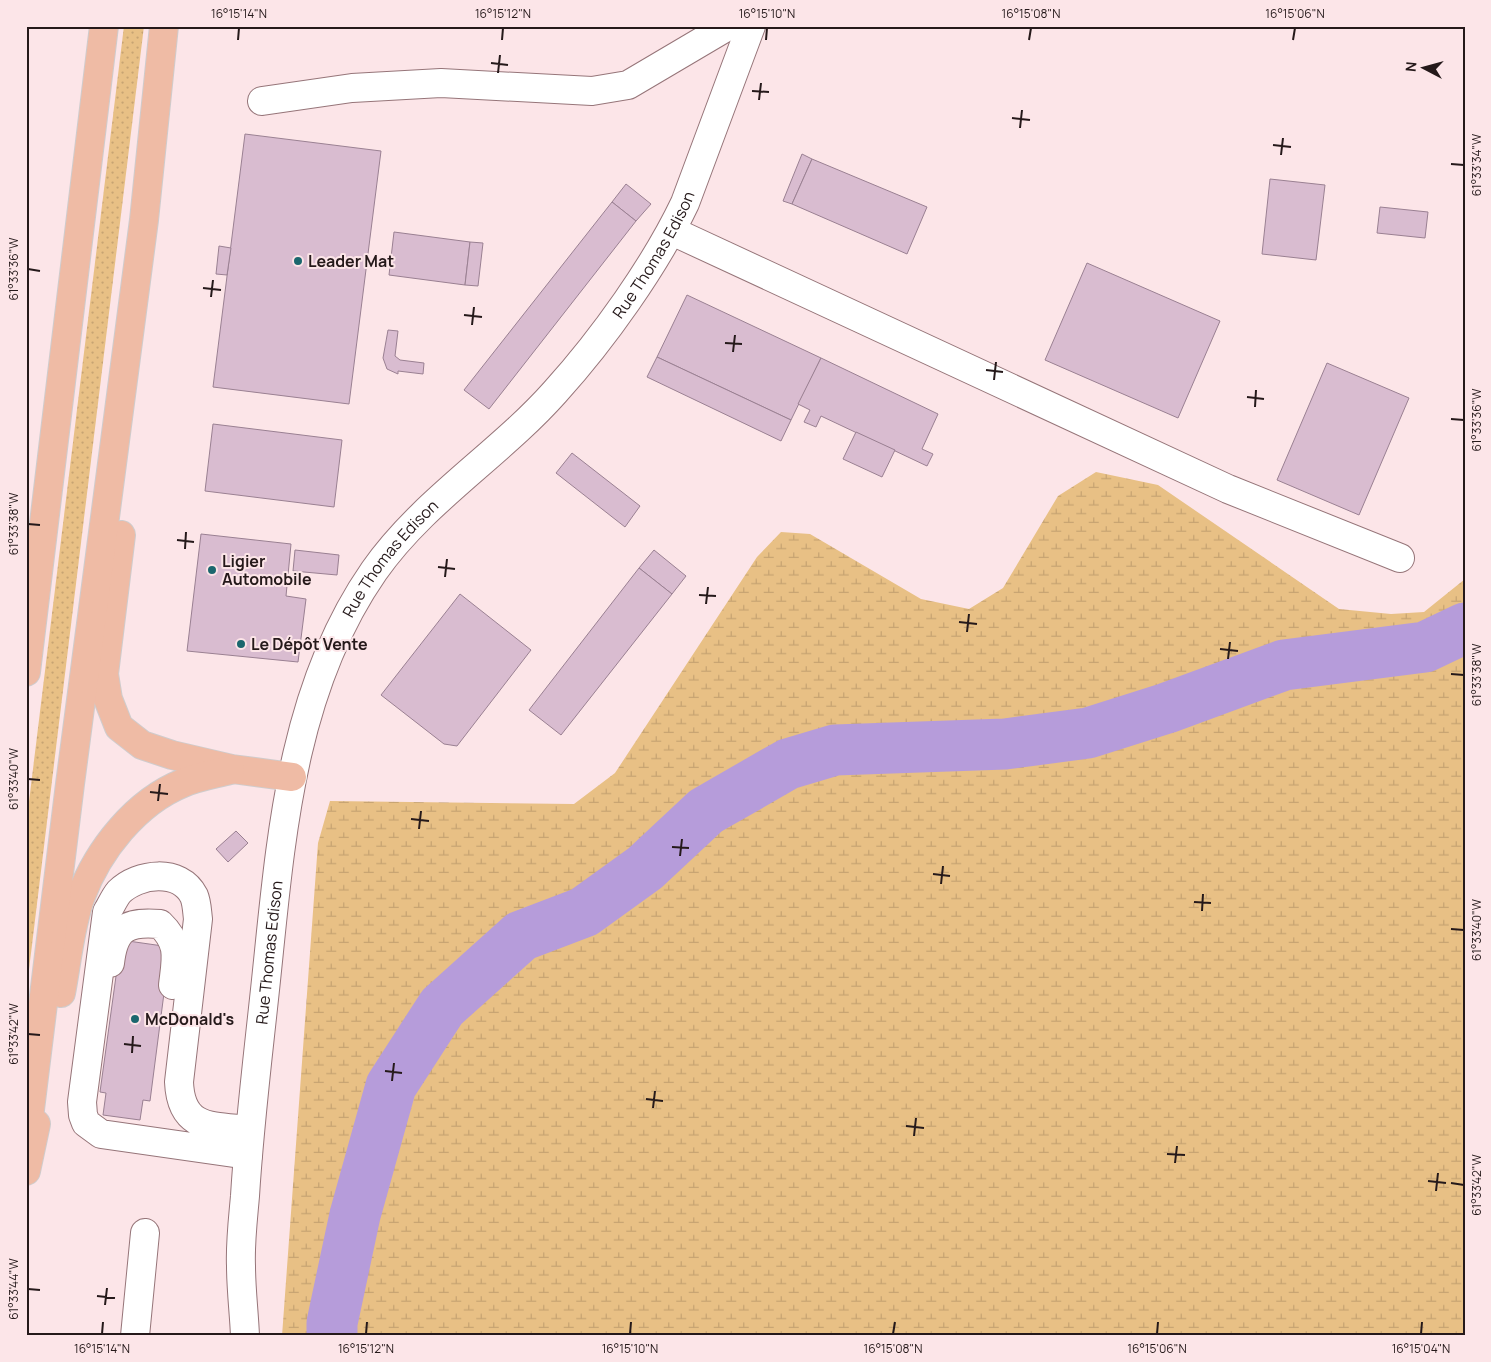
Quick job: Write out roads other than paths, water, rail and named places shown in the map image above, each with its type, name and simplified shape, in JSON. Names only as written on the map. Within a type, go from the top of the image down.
[{"type":"highway","points":[[26,672],[104,26]]},
{"type":"highway","points":[[26,1142],[74,754],[144,220],[164,26]]},
{"type":"highway","points":[[144,220],[148,263],[148,310],[104,674],[108,699],[119,727],[142,745],[232,769],[292,777]]},
{"type":"highway","points":[[26,1171],[80,898],[95,867],[114,837],[143,808],[182,783],[232,769]]},
{"type":"street","points":[[262,101],[352,88],[440,83],[592,91],[628,85],[728,26]]},
{"type":"street","name":"Rue Thomas Edison","points":[[246,1336],[240,1263],[248,1142],[280,857],[292,777],[318,680],[334,641],[374,571],[407,531],[555,393],[619,312],[672,231],[702,160],[751,26]]},
{"type":"street","points":[[672,231],[1228,489],[1400,558]]},
{"type":"street","points":[[202,1124],[186,1111],[180,1096],[179,1082],[198,919],[194,896],[180,881],[156,876],[134,881],[118,893],[107,912],[84,1085],[83,1115],[92,1129],[101,1134],[248,1142]]},
{"type":"street","points":[[84,1085],[97,1064],[112,948],[118,935],[126,927],[142,922],[160,924],[173,939],[176,954],[162,1073],[163,1095],[168,1109],[176,1118],[202,1124],[248,1142]]},
{"type":"street","points":[[135,1336],[145,1233]]},
{"type":"waterway","points":[[332,1336],[332,1323],[355,1215],[391,1086],[442,1007],[521,936],[584,912],[645,868],[706,811],[788,764],[835,750],[1005,744],[1088,733],[1167,708],[1284,665],[1425,647],[1465,628]]},
{"type":"place","name":"Leader Mat","points":[[298,261]]},
{"type":"place","name":"Ligier Automobile","points":[[212,570]]},
{"type":"place","name":"Le Dépôt Vente","points":[[241,644]]},
{"type":"place","name":"McDonald's","points":[[135,1019]]}]
